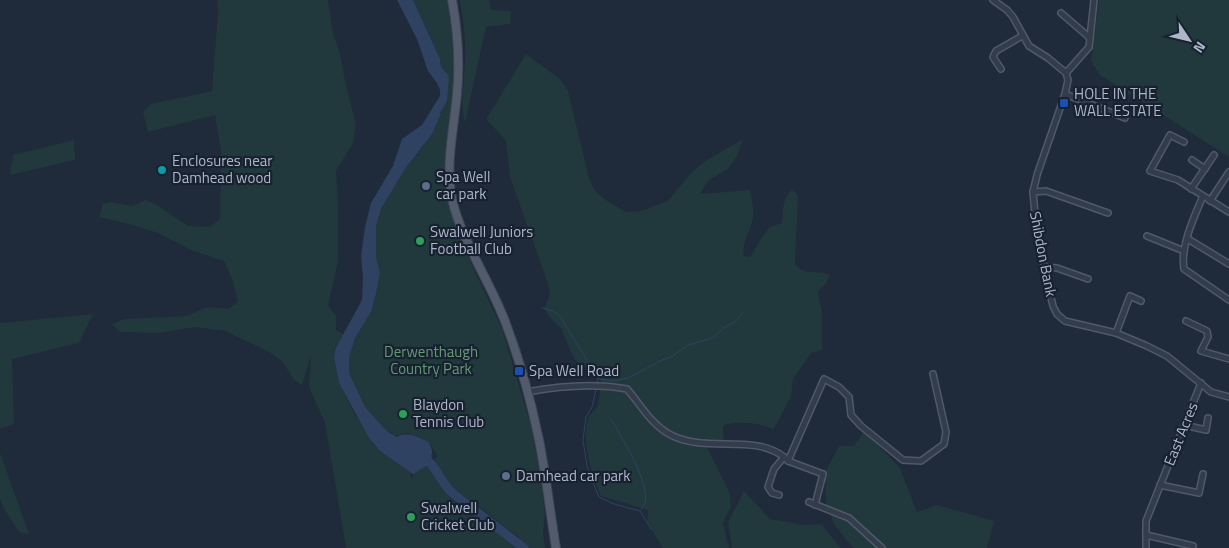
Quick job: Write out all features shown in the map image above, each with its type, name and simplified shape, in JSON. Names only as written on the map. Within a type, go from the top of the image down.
[{"type":"main road","points":[[452,0],[458,30],[459,52],[458,94],[450,164],[452,198],[463,230],[506,323],[527,392],[539,440],[556,548]]},
{"type":"street","points":[[994,0],[1013,17],[1028,46],[1048,58],[1066,73],[1089,47],[1094,0]]},
{"type":"street","points":[[1061,12],[1090,38]]},
{"type":"street","points":[[1000,70],[993,57],[996,51],[1022,36]]},
{"type":"street","name":"Shibdon Bank","points":[[1066,73],[1068,80],[1065,94],[1033,192],[1034,214],[1044,267],[1053,306],[1057,314],[1065,321],[1116,334],[1167,356],[1212,392],[1229,397]]},
{"type":"street","points":[[1065,94],[1125,118]]},
{"type":"street","points":[[1184,142],[1170,135],[1150,171],[1178,180],[1229,212]]},
{"type":"street","points":[[1191,189],[1214,155]]},
{"type":"street","points":[[1192,160],[1205,169]]},
{"type":"street","points":[[1210,201],[1229,172]]},
{"type":"street","points":[[1033,192],[1046,190],[1108,213]]},
{"type":"street","points":[[1203,196],[1184,251],[1184,269],[1229,300]]},
{"type":"street","points":[[1147,236],[1184,251]]},
{"type":"street","points":[[1188,239],[1229,264]]},
{"type":"street","points":[[1044,267],[1057,268],[1088,279]]},
{"type":"street","points":[[1116,334],[1130,296],[1141,301]]},
{"type":"street","points":[[1186,321],[1207,331],[1208,337],[1201,351],[1229,359]]},
{"type":"street","points":[[779,495],[772,493],[768,487],[774,469],[786,459],[824,379],[838,386],[849,397],[851,415],[861,426],[903,460],[921,461],[944,444],[946,432],[933,374]]},
{"type":"street","name":"East Acres","points":[[1146,548],[1146,521],[1201,383]]},
{"type":"street","points":[[527,392],[546,388],[589,386],[628,389],[654,424],[685,441],[704,444],[763,446],[777,451],[786,459],[823,474],[812,503],[843,514],[882,548]]},
{"type":"street","points":[[1184,425],[1206,430],[1208,418]]},
{"type":"street","name":"East Acres","points":[[1160,485],[1199,493],[1203,474]]},
{"type":"street","points":[[1146,534],[1193,546]]},
{"type":"green space","name":"Derwenthaugh Country Park","points":[[217,0],[328,0],[333,34],[340,53],[356,124],[353,143],[336,171],[338,262],[328,305],[336,316],[336,330],[343,334],[335,350],[334,358],[339,383],[353,411],[380,451],[410,472],[412,479],[413,474],[426,466],[449,497],[489,524],[514,545],[519,537],[447,483],[433,465],[437,455],[429,442],[408,433],[394,436],[384,428],[365,407],[349,373],[349,358],[355,338],[371,312],[376,294],[380,273],[376,257],[376,226],[381,209],[405,169],[422,148],[437,124],[449,76],[441,67],[440,59],[413,0],[448,0],[454,36],[456,68],[444,168],[446,194],[465,250],[502,329],[531,426],[541,478],[545,515],[543,533],[545,548],[346,548],[325,423],[309,387],[311,356],[302,385],[294,380],[282,361],[269,352],[225,331],[195,327],[158,333],[120,332],[112,324],[124,319],[186,316],[208,307],[228,309],[238,302],[233,281],[224,261],[191,250],[158,233],[99,217],[103,204],[110,202],[132,206],[146,200],[157,205],[188,226],[210,227],[220,219],[221,151],[215,115],[148,132],[143,112],[151,104],[212,91],[218,12]]},
{"type":"green space","points":[[460,0],[489,0],[491,10],[511,11],[510,24],[486,27],[465,123],[462,99],[465,43]]},
{"type":"green space","points":[[1099,0],[1229,0],[1229,157],[1100,75],[1091,61]]},
{"type":"green space","points":[[526,54],[560,79],[568,91],[589,178],[595,191],[610,203],[627,212],[641,211],[668,201],[688,176],[704,162],[743,139],[737,156],[728,169],[709,180],[700,194],[750,190],[753,218],[744,246],[744,256],[750,257],[770,227],[782,223],[784,205],[789,193],[792,190],[798,197],[795,263],[802,270],[830,275],[827,282],[818,292],[822,312],[822,350],[811,353],[793,379],[791,397],[773,430],[756,424],[728,424],[723,426],[724,439],[707,447],[730,494],[731,506],[723,523],[729,548],[663,548],[647,522],[648,510],[601,496],[588,457],[586,436],[589,417],[596,408],[600,395],[601,381],[574,359],[561,328],[551,319],[544,308],[550,294],[548,284],[510,177],[506,141],[486,119]]},
{"type":"green space","points":[[74,140],[75,160],[10,175],[13,155]]},
{"type":"green space","points":[[93,314],[79,343],[12,359],[14,424],[0,429],[0,323]]},
{"type":"green space","points":[[864,431],[900,468],[917,512],[937,505],[994,521],[987,548],[853,548],[834,524],[826,503],[825,473],[839,446],[854,446]]},
{"type":"green space","points":[[0,453],[29,534],[19,532],[4,509],[0,499]]},
{"type":"green space","points":[[744,491],[770,519],[805,525],[821,524],[841,548],[732,548],[728,522]]},
{"type":"water","points":[[397,0],[413,0],[440,59],[441,67],[449,76],[447,101],[432,134],[405,169],[381,209],[376,226],[376,257],[380,273],[376,294],[371,312],[355,338],[349,358],[349,373],[365,407],[384,428],[397,437],[409,434],[429,442],[432,450],[431,465],[413,474],[380,451],[369,438],[339,383],[334,358],[335,350],[362,300],[363,277],[361,256],[371,203],[393,166],[402,139],[422,125],[440,96],[437,83],[428,71],[417,39]]},
{"type":"waterway","points":[[542,308],[553,311],[560,316],[598,379],[597,385]]},
{"type":"waterway","points":[[599,379],[615,381],[628,378],[671,357],[688,345],[713,338],[725,327],[735,322],[743,313]]},
{"type":"waterway","points":[[596,389],[592,407],[586,417],[583,440],[587,466],[596,490],[599,497],[614,504],[640,511],[651,529]]},
{"type":"waterway","points":[[611,419],[634,460],[643,484],[645,503],[641,510]]},
{"type":"waterway","points":[[424,457],[431,463],[451,492],[524,548]]},
{"type":"place","name":"HOLE IN THE WALL ESTATE","points":[[1064,103]]},
{"type":"place","name":"Enclosures near Damhead wood","points":[[162,170]]},
{"type":"place","name":"Spa Well car park","points":[[426,186]]},
{"type":"place","name":"Swalwell Juniors Football Club","points":[[420,241]]},
{"type":"place","name":"Spa Well Road","points":[[519,371]]},
{"type":"place","name":"Blaydon Tennis Club","points":[[403,414]]},
{"type":"place","name":"Damhead car park","points":[[506,476]]},
{"type":"place","name":"Swalwell Cricket Club","points":[[411,517]]}]
